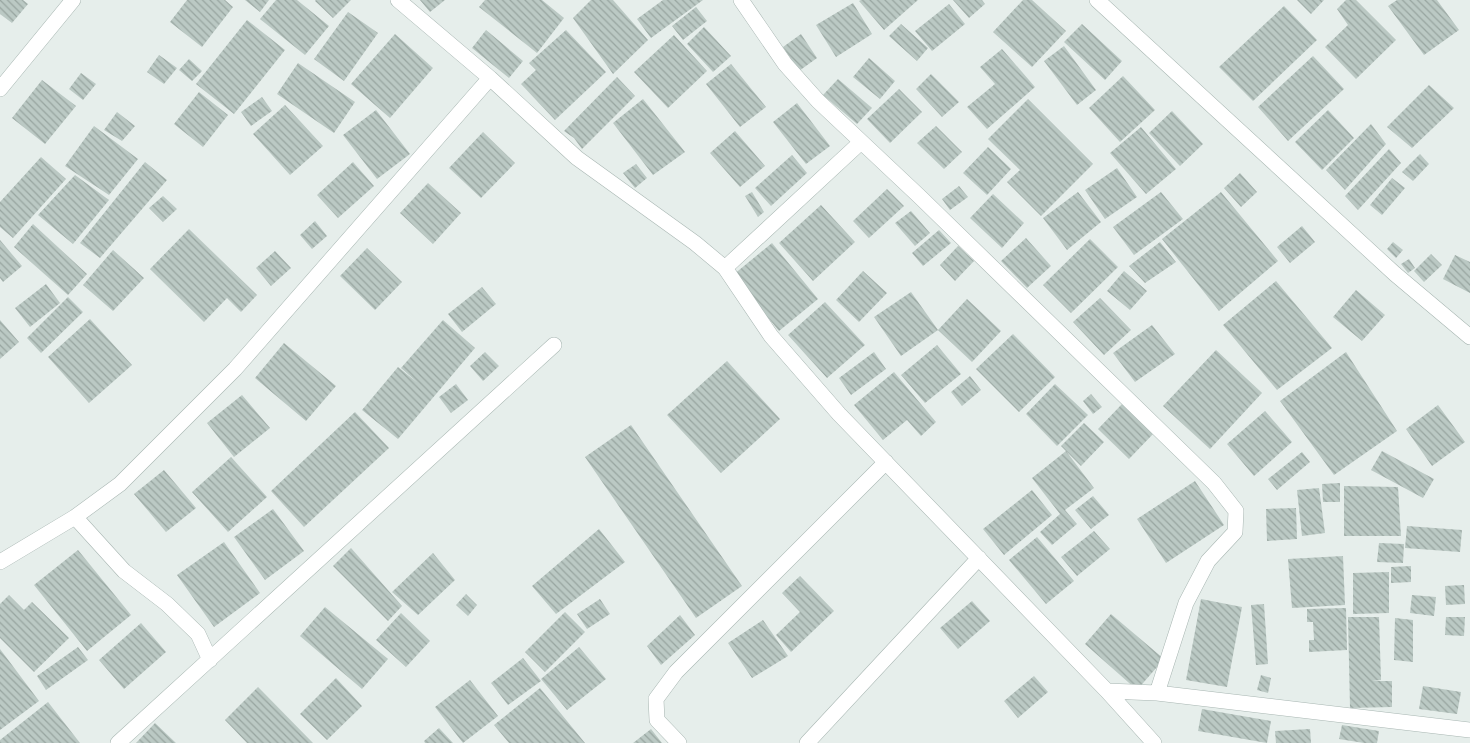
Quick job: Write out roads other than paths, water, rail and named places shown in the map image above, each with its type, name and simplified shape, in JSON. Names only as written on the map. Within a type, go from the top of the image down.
[{"type":"street","points":[[398,0],[490,78],[577,158],[695,243],[725,268],[771,336],[840,414],[1107,691],[1154,743]]},
{"type":"street","points":[[741,0],[784,64],[818,100],[1214,483],[1236,511],[1235,532],[1208,561],[1186,602],[1157,693]]},
{"type":"street","points":[[1097,0],[1395,274],[1470,337]]},
{"type":"street","points":[[0,89],[69,1]]},
{"type":"street","points":[[0,562],[75,516],[120,484],[235,369],[490,78]]},
{"type":"street","points":[[725,268],[860,142]]},
{"type":"street","points":[[118,743],[554,345]]},
{"type":"street","points":[[678,743],[657,720],[656,699],[676,672],[886,462]]},
{"type":"street","points":[[75,516],[124,571],[167,604],[198,634],[210,660]]},
{"type":"street","points":[[807,743],[979,558]]},
{"type":"street","points":[[1107,691],[1157,693],[1470,730]]}]
